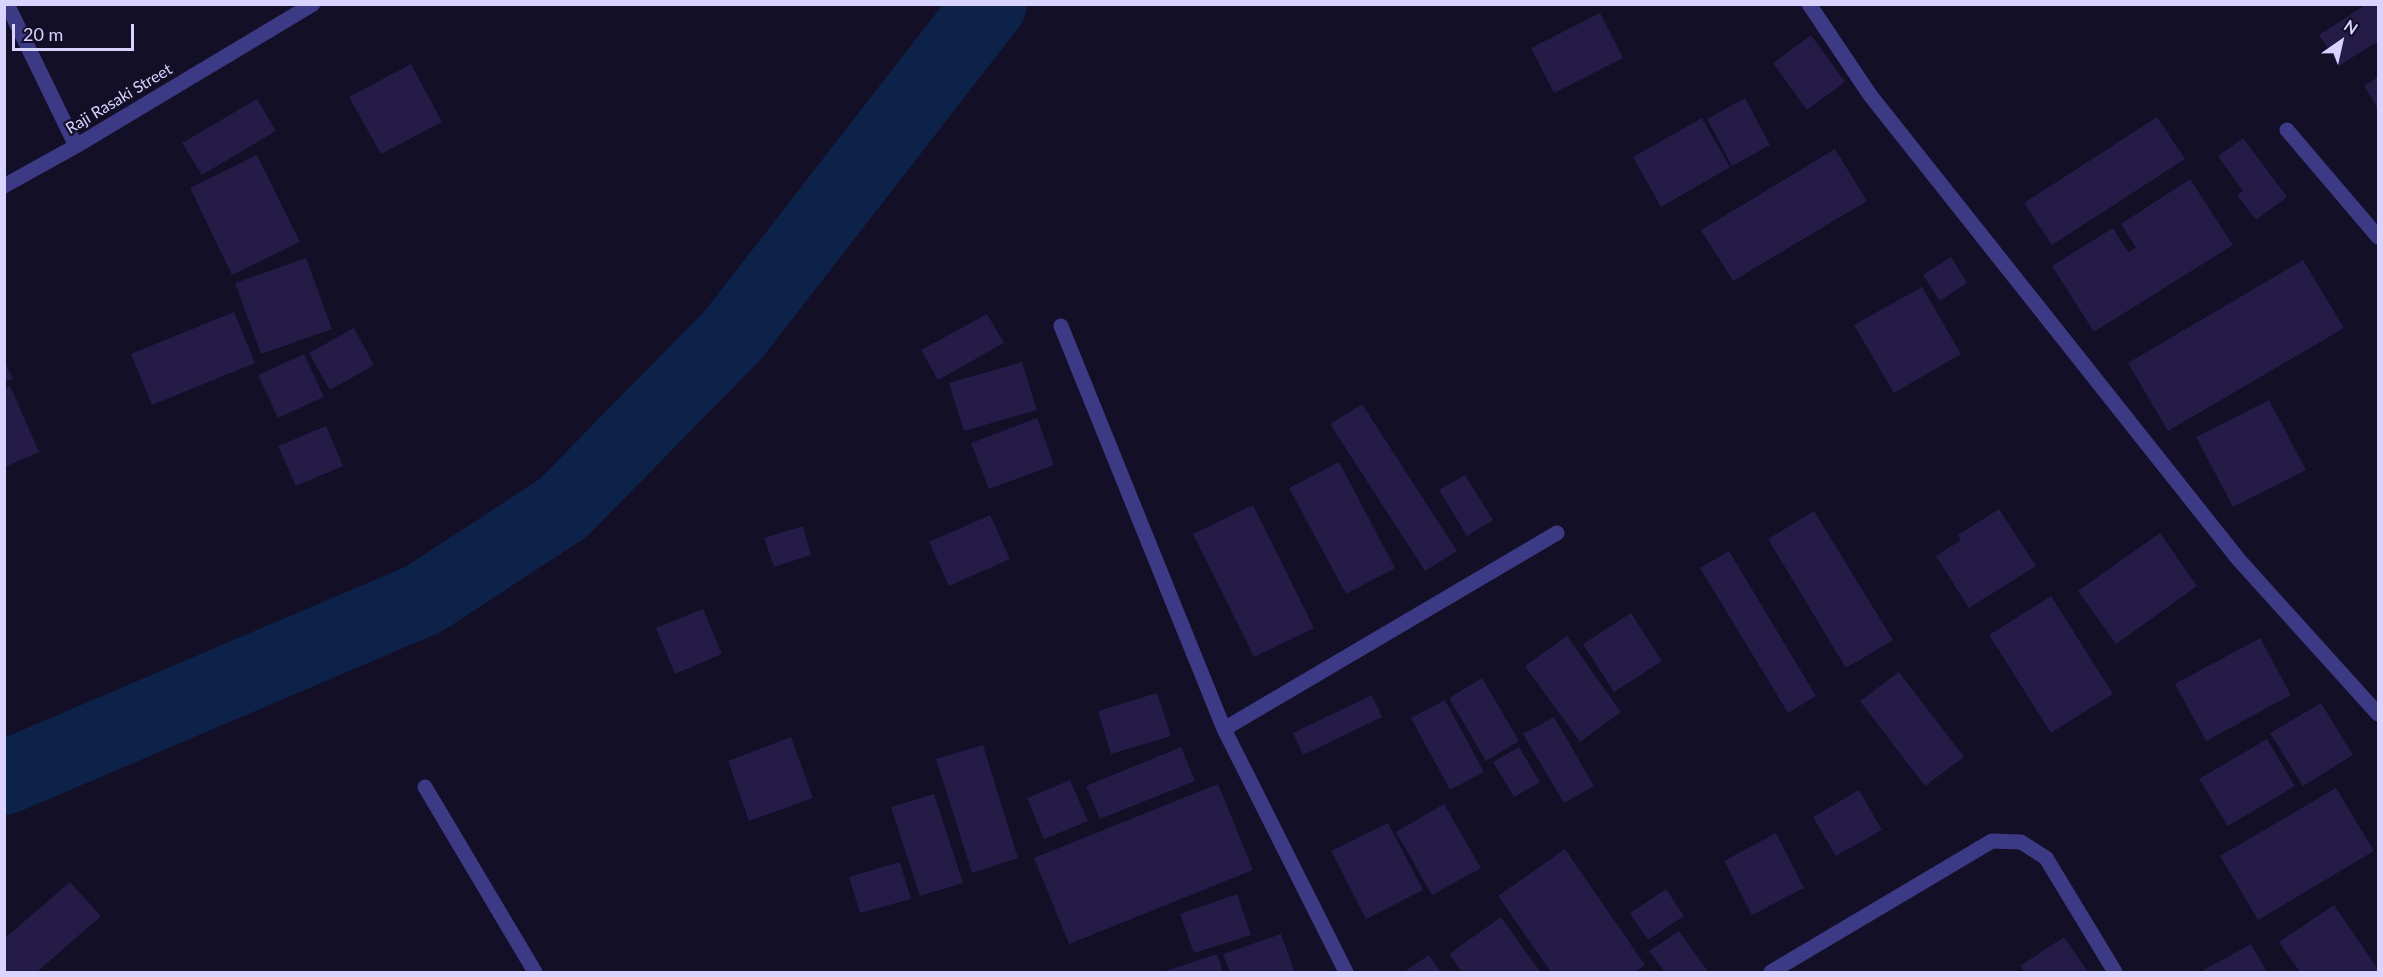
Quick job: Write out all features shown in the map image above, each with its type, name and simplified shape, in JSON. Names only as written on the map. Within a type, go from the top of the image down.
[{"type":"street","points":[[7,4],[76,147]]},
{"type":"street","name":"Raji Rasaki Street","points":[[4,186],[76,147],[312,4]]},
{"type":"street","points":[[1809,4],[1870,95],[2239,560],[2379,714]]},
{"type":"street","points":[[2287,130],[2379,237]]},
{"type":"street","points":[[1061,326],[1224,729],[1346,972]]},
{"type":"street","points":[[1224,729],[1557,533]]},
{"type":"street","points":[[425,787],[535,972]]},
{"type":"street","points":[[1771,972],[1992,841],[2022,842],[2046,858],[2115,972]]},
{"type":"building","points":[[2367,4],[2378,4],[2378,41],[2339,66],[2319,35]]},
{"type":"building","points":[[1600,13],[1623,58],[1554,93],[1531,48]]},
{"type":"building","points":[[1811,35],[1845,82],[1807,110],[1773,63]]},
{"type":"building","points":[[411,64],[442,122],[381,154],[349,97]]},
{"type":"building","points":[[2378,77],[2378,109],[2364,86]]},
{"type":"building","points":[[1745,98],[1770,145],[1732,166],[1707,119]]},
{"type":"building","points":[[257,99],[276,131],[202,175],[182,143]]},
{"type":"building","points":[[2157,117],[2185,159],[2052,245],[2024,203]]},
{"type":"building","points":[[1702,118],[1730,167],[1661,207],[1633,157]]},
{"type":"building","points":[[2243,138],[2287,197],[2256,220],[2237,195],[2243,191],[2218,156]]},
{"type":"building","points":[[1835,149],[1867,201],[1733,281],[1701,230]]},
{"type":"building","points":[[257,155],[300,242],[232,275],[190,188]]},
{"type":"building","points":[[2190,179],[2233,245],[2094,332],[2052,266],[2113,228],[2128,252],[2136,248],[2121,224]]},
{"type":"building","points":[[1951,257],[1967,283],[1940,301],[1923,275]]},
{"type":"building","points":[[306,258],[332,329],[261,354],[235,283]]},
{"type":"building","points":[[2303,260],[2344,328],[2168,431],[2128,363]]},
{"type":"building","points":[[1922,287],[1961,354],[1894,393],[1854,325]]},
{"type":"building","points":[[234,312],[255,363],[152,405],[131,354]]},
{"type":"building","points":[[987,314],[1004,343],[938,380],[921,350]]},
{"type":"building","points":[[354,328],[374,365],[330,390],[309,353]]},
{"type":"building","points":[[304,354],[324,397],[278,418],[258,375]]},
{"type":"building","points":[[4,360],[13,379],[4,382]]},
{"type":"building","points":[[1022,362],[1037,410],[964,431],[949,383]]},
{"type":"building","points":[[10,386],[39,452],[5,467],[5,388]]},
{"type":"building","points":[[2269,400],[2306,470],[2233,507],[2196,437]]},
{"type":"building","points":[[1362,404],[1457,551],[1425,571],[1330,424]]},
{"type":"building","points":[[1037,418],[1054,465],[989,489],[971,443]]},
{"type":"building","points":[[326,426],[343,466],[296,486],[278,446]]},
{"type":"building","points":[[1339,462],[1395,568],[1346,594],[1289,488]]},
{"type":"building","points":[[1465,475],[1493,520],[1467,536],[1439,490]]},
{"type":"building","points":[[1253,505],[1314,628],[1254,657],[1193,534]]},
{"type":"building","points":[[1999,509],[2036,566],[1969,608],[1936,556],[1961,540],[1958,535]]},
{"type":"building","points":[[1814,511],[1893,640],[1846,668],[1768,539]]},
{"type":"building","points":[[990,515],[1010,559],[949,586],[929,542]]},
{"type":"building","points":[[803,526],[811,555],[774,567],[764,538]]},
{"type":"building","points":[[2160,533],[2197,586],[2116,644],[2078,591]]},
{"type":"building","points":[[1729,551],[1816,696],[1788,713],[1700,568]]},
{"type":"building","points":[[2051,596],[2113,694],[2051,733],[1989,635]]},
{"type":"building","points":[[703,609],[722,654],[675,674],[656,628]]},
{"type":"building","points":[[1631,613],[1662,661],[1614,692],[1583,644]]},
{"type":"building","points":[[1567,636],[1621,712],[1580,742],[1525,666]]},
{"type":"building","points":[[2260,638],[2291,695],[2206,741],[2175,684]]},
{"type":"building","points":[[1899,672],[1964,757],[1925,786],[1860,701]]},
{"type":"building","points":[[1482,678],[1519,741],[1486,761],[1449,698]]},
{"type":"building","points":[[1157,693],[1171,736],[1111,754],[1098,711]]},
{"type":"building","points":[[1372,695],[1382,717],[1303,755],[1293,733]]},
{"type":"building","points":[[1445,700],[1484,772],[1450,790],[1411,718]]},
{"type":"building","points":[[2321,703],[2353,755],[2303,786],[2270,733]]},
{"type":"building","points":[[1554,717],[1594,786],[1564,803],[1523,734]]},
{"type":"building","points":[[791,737],[813,798],[749,821],[728,761]]},
{"type":"building","points":[[2267,739],[2295,786],[2228,826],[2199,779]]},
{"type":"building","points":[[983,745],[1018,858],[972,873],[936,759]]},
{"type":"building","points":[[1181,747],[1195,781],[1100,819],[1086,786]]},
{"type":"building","points":[[1519,747],[1540,782],[1514,797],[1493,762]]},
{"type":"building","points":[[1070,780],[1088,821],[1044,839],[1027,798]]},
{"type":"building","points":[[1218,784],[1253,870],[1069,944],[1034,858]]},
{"type":"building","points":[[2336,788],[2374,851],[2258,920],[2220,856]]},
{"type":"building","points":[[1859,790],[1882,830],[1836,856],[1813,817]]},
{"type":"building","points":[[934,794],[963,883],[920,896],[891,807]]},
{"type":"building","points":[[1444,804],[1481,868],[1432,895],[1396,832]]},
{"type":"building","points":[[1388,823],[1423,890],[1366,919],[1331,851]]},
{"type":"building","points":[[1776,833],[1804,888],[1752,915],[1724,861]]},
{"type":"building","points":[[1565,849],[1645,965],[1634,972],[1551,972],[1498,896]]},
{"type":"building","points":[[900,862],[911,899],[860,913],[849,877]]},
{"type":"building","points":[[70,882],[101,916],[37,972],[4,972],[4,939]]},
{"type":"building","points":[[1666,889],[1684,916],[1648,940],[1630,913]]},
{"type":"building","points":[[1237,894],[1251,935],[1194,953],[1180,914]]},
{"type":"building","points":[[2334,905],[2378,972],[2300,972],[2279,942]]},
{"type":"building","points":[[1501,917],[1540,972],[1462,972],[1449,954]]},
{"type":"building","points":[[1679,931],[1707,970],[1704,972],[1665,972],[1649,951]]},
{"type":"building","points":[[1281,934],[1294,970],[1230,972],[1223,954]]},
{"type":"building","points":[[2064,937],[2088,972],[2025,972],[2020,966]]},
{"type":"building","points":[[2251,944],[2267,972],[2200,972]]},
{"type":"building","points":[[1217,954],[1223,972],[1163,972]]},
{"type":"building","points":[[1429,955],[1441,972],[1404,972]]},
{"type":"waterway","points":[[4,778],[424,599],[563,508],[733,335],[990,4]]}]
